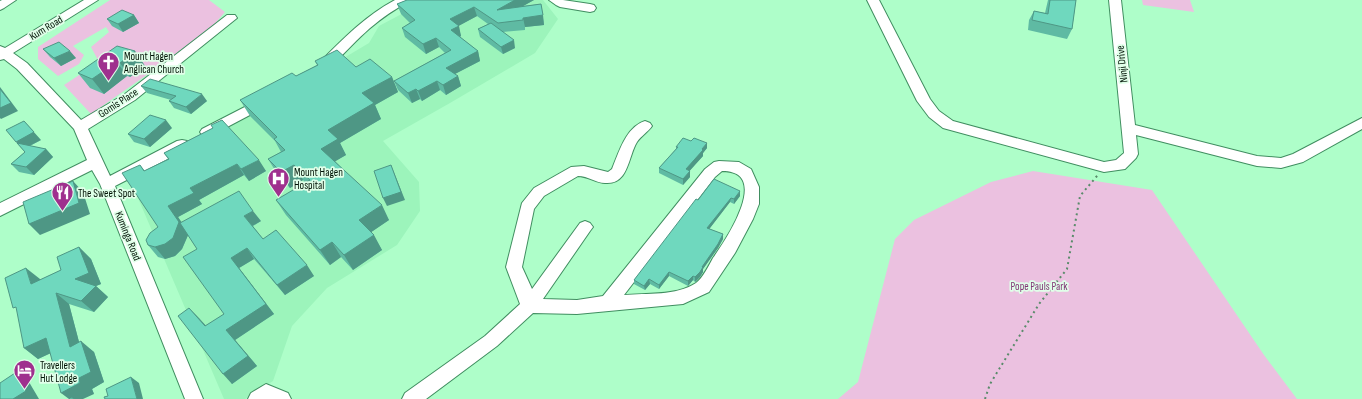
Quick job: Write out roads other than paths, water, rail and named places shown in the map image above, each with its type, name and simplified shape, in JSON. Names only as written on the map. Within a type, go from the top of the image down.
[{"type":"street","points":[[0,6],[10,0]]},
{"type":"street","name":"Kum Road","points":[[2,53],[92,0]]},
{"type":"street","points":[[314,72],[327,64],[362,27],[383,11],[404,0]]},
{"type":"street","points":[[557,0],[560,3],[590,8]]},
{"type":"street","name":"Ninji Drive","points":[[873,0],[924,102],[934,114],[948,125],[1104,167],[1120,165],[1132,154],[1115,0]]},
{"type":"street","name":"Gomis Place","points":[[80,127],[130,97],[232,18]]},
{"type":"street","name":"Kuminga Road","points":[[2,53],[22,66],[80,127],[95,162],[107,184],[194,399]]},
{"type":"street","points":[[107,184],[275,96]]},
{"type":"street","points":[[1129,128],[1257,161],[1281,163],[1298,158],[1362,123]]},
{"type":"street","points":[[529,306],[514,267],[520,245],[527,207],[539,192],[576,171],[584,171],[605,178],[612,177],[618,172],[631,140],[645,126]]},
{"type":"street","points":[[0,210],[95,162]]},
{"type":"street","points":[[529,306],[577,307],[683,297],[703,287],[729,248],[745,219],[751,204],[752,187],[746,173],[734,166],[719,166],[710,173],[608,303]]},
{"type":"street","points":[[410,399],[491,341],[529,306],[585,227]]},
{"type":"street","points":[[257,399],[266,394],[282,399]]},
{"type":"place","name":"Mount Hagen Anglican Church","points":[[108,82]]},
{"type":"place","name":"Mount Hagen Hospital","points":[[279,198]]},
{"type":"place","name":"The Sweet Spot","points":[[62,212]]},
{"type":"place","name":"Travellers Hut Lodge","points":[[25,390]]},
{"type":"park label","name":"Pope Pauls Park","points":[[1039,286]]}]
